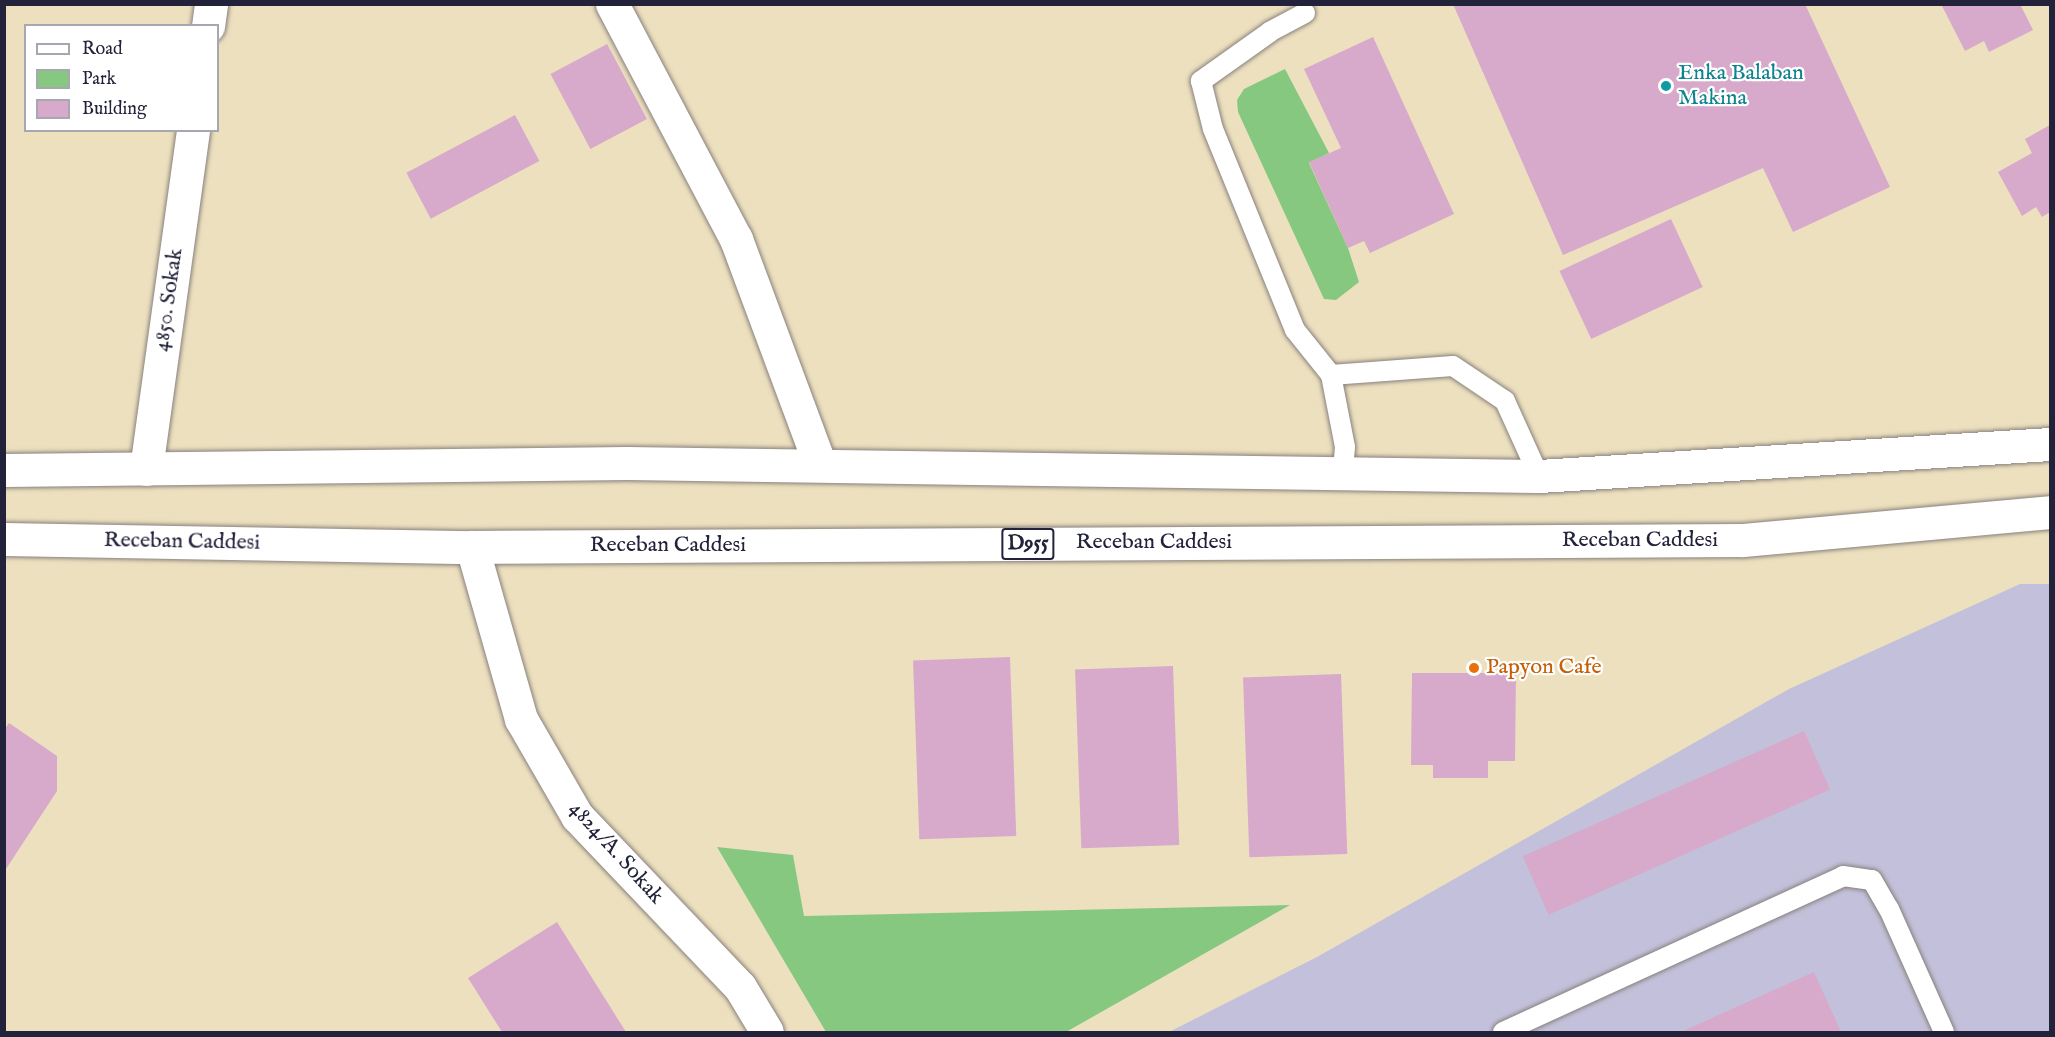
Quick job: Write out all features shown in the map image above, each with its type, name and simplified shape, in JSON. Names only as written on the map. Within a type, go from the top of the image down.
[{"type":"main road","points":[[208,24],[211,4]]},
{"type":"main road","points":[[612,4],[736,239],[820,465]]},
{"type":"main road","name":"4850. Sokak","points":[[146,469],[193,132]]},
{"type":"main road","points":[[4,470],[627,463],[1539,476],[2050,444]]},
{"type":"main road","name":"Receban Caddesi","points":[[4,539],[472,547],[1743,540],[2050,512]]},
{"type":"main road","name":"4824/A. Sokak","points":[[472,547],[521,718],[577,816],[740,987],[767,1032]]},
{"type":"lane","points":[[1305,13],[1270,32],[1202,81],[1213,129],[1295,330],[1331,375],[1345,447],[1343,472]]},
{"type":"lane","points":[[1331,375],[1453,366],[1506,401],[1539,476]]},
{"type":"lane","points":[[1503,1032],[1843,876],[1872,880],[1889,909],[1944,1032]]},
{"type":"shaded area","points":[[2020,584],[2050,584],[2050,1032],[1169,1032],[1317,957],[1789,689]]},
{"type":"green space","points":[[1285,69],[1329,153],[1309,163],[1348,248],[1359,282],[1336,300],[1324,299],[1238,112],[1237,100],[1244,89]]},
{"type":"green space","points":[[717,847],[793,855],[804,916],[1290,905],[1066,1032],[826,1032]]},
{"type":"building","name":"Enka Balaban Makina","points":[[1453,4],[1805,4],[1890,187],[1793,232],[1763,168],[1563,255]]},
{"type":"building","points":[[1941,4],[2020,4],[2033,30],[1989,52],[1984,41],[1965,51]]},
{"type":"building","points":[[1373,37],[1454,214],[1370,253],[1364,241],[1348,248],[1309,162],[1341,148],[1304,69]]},
{"type":"building","points":[[607,44],[647,119],[590,149],[550,74]]},
{"type":"building","points":[[515,115],[539,161],[431,219],[406,173]]},
{"type":"building","points":[[2050,125],[2050,212],[2042,217],[2036,207],[2022,216],[1998,172],[2032,153],[2025,139]]},
{"type":"building","points":[[1671,219],[1703,287],[1591,339],[1560,271]]},
{"type":"building","points":[[1010,657],[1016,836],[919,839],[913,660]]},
{"type":"building","points":[[1173,666],[1179,845],[1081,848],[1075,669]]},
{"type":"building","points":[[1412,673],[1516,673],[1515,761],[1488,761],[1488,778],[1433,778],[1433,765],[1411,765]]},
{"type":"building","points":[[1341,674],[1347,854],[1249,857],[1243,677]]},
{"type":"building","points":[[9,723],[57,756],[57,791],[4,872],[4,730]]},
{"type":"building","points":[[1804,731],[1830,789],[1549,915],[1523,856]]},
{"type":"building","points":[[557,922],[626,1032],[502,1032],[468,978]]},
{"type":"building","points":[[1814,972],[1841,1032],[1681,1032]]},
{"type":"place","name":"Enka Balaban Makina","points":[[1666,86]]},
{"type":"place","name":"Papyon Cafe","points":[[1474,668]]}]
